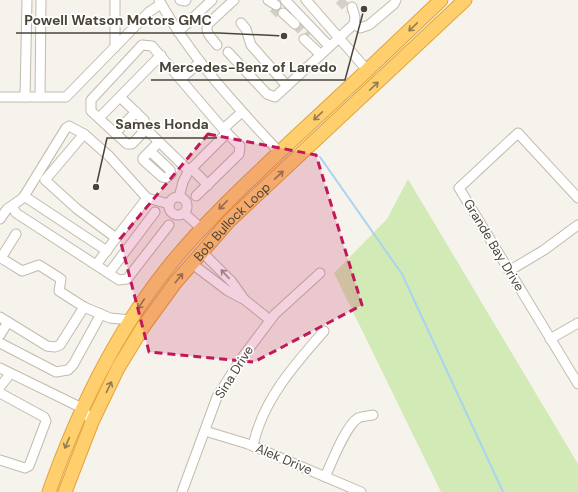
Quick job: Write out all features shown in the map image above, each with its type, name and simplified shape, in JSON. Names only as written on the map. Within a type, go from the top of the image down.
[{"type":"highway","name":"Bob Bullock Loop","points":[[49,492],[65,446],[82,408],[131,320],[178,255],[201,228],[441,0]]},
{"type":"highway","name":"Bob Bullock Loop","points":[[65,492],[92,422],[118,368],[143,327],[191,263],[229,221],[465,0]]},
{"type":"street","points":[[25,97],[27,0]]},
{"type":"street","points":[[40,97],[41,0]]},
{"type":"street","points":[[115,0],[115,47]]},
{"type":"street","points":[[180,0],[186,0]]},
{"type":"street","points":[[178,32],[212,0]]},
{"type":"street","points":[[217,45],[207,32],[206,27],[234,0]]},
{"type":"street","points":[[285,0],[329,46]]},
{"type":"street","points":[[306,0],[367,70]]},
{"type":"street","points":[[354,24],[360,28],[366,27],[394,4],[396,0]]},
{"type":"street","points":[[0,96],[62,98],[70,94],[160,2],[178,32],[200,62],[242,112],[280,152]]},
{"type":"street","points":[[228,52],[270,96],[275,97],[338,37],[354,24],[355,17],[351,10]]},
{"type":"street","points":[[282,14],[293,26]]},
{"type":"street","points":[[241,23],[246,29],[252,45],[287,86]]},
{"type":"street","points":[[307,40],[320,54]]},
{"type":"street","points":[[146,129],[130,144],[115,133],[91,111],[90,100],[142,45],[152,46],[161,55],[240,146],[239,154],[196,196]]},
{"type":"street","points":[[99,118],[161,55]]},
{"type":"street","points":[[181,79],[200,62]]},
{"type":"street","points":[[120,97],[144,120],[146,129],[208,185]]},
{"type":"street","points":[[115,133],[136,112]]},
{"type":"street","points":[[179,197],[182,182],[190,170],[242,112]]},
{"type":"street","points":[[0,219],[7,209],[24,196],[66,128],[69,126],[84,134],[110,156],[147,198],[169,204]]},
{"type":"street","points":[[45,180],[84,134]]},
{"type":"street","name":"Grande Bay Drive","points":[[578,198],[518,134],[459,188],[578,384]]},
{"type":"street","points":[[150,151],[159,142]]},
{"type":"street","points":[[36,175],[45,180],[77,209],[116,238]]},
{"type":"street","points":[[24,196],[107,251]]},
{"type":"street","points":[[179,197],[184,199],[187,204],[184,212],[180,215],[174,215],[169,211],[169,204],[172,199],[179,197]]},
{"type":"street","points":[[96,265],[147,198]]},
{"type":"street","points":[[12,206],[16,213],[119,280],[127,278],[169,225]]},
{"type":"street","points":[[109,273],[155,212]]},
{"type":"street","points":[[184,212],[201,228]]},
{"type":"street","points":[[509,271],[544,250],[578,225]]},
{"type":"street","points":[[16,234],[1,259],[22,271],[39,265],[61,279],[59,291],[84,306],[117,320],[131,320]]},
{"type":"street","points":[[201,251],[232,282],[245,300]]},
{"type":"street","points":[[191,263],[228,291],[245,300],[270,320]]},
{"type":"street","name":"Sina Drive","points":[[182,492],[217,397],[241,359],[270,320],[304,286],[320,273]]},
{"type":"street","points":[[0,335],[4,320],[47,346],[54,347],[60,345],[84,306]]},
{"type":"street","points":[[0,343],[56,372],[62,372],[73,366],[101,314]]},
{"type":"street","points":[[550,339],[578,322]]},
{"type":"street","points":[[253,446],[255,436],[279,386],[324,331]]},
{"type":"street","points":[[0,368],[82,408],[92,422]]},
{"type":"street","points":[[0,387],[10,374]]},
{"type":"street","points":[[0,393],[44,417],[46,421],[29,466],[25,468],[0,460]]},
{"type":"street","points":[[325,477],[339,444],[352,424],[358,418],[373,415]]},
{"type":"street","name":"Alek Drive","points":[[204,431],[253,446],[361,492]]},
{"type":"highlighted area","points":[[208,134],[316,155],[362,305],[254,362],[149,352],[120,239]]},
{"type":"green space","points":[[408,179],[578,464],[578,492],[441,492],[334,273],[387,219]]},
{"type":"waterway","points":[[320,157],[402,274],[503,492]]},
{"type":"tunnel","points":[[339,0],[349,10]]},
{"type":"tunnel","points":[[273,8],[280,15]]},
{"type":"tunnel","points":[[295,24],[307,37]]},
{"type":"place","name":"Mercedes-Benz of Laredo","points":[[364,9]]},
{"type":"place","name":"Powell Watson Motors GMC","points":[[284,36]]},
{"type":"place","name":"Sames Honda","points":[[96,187]]}]
